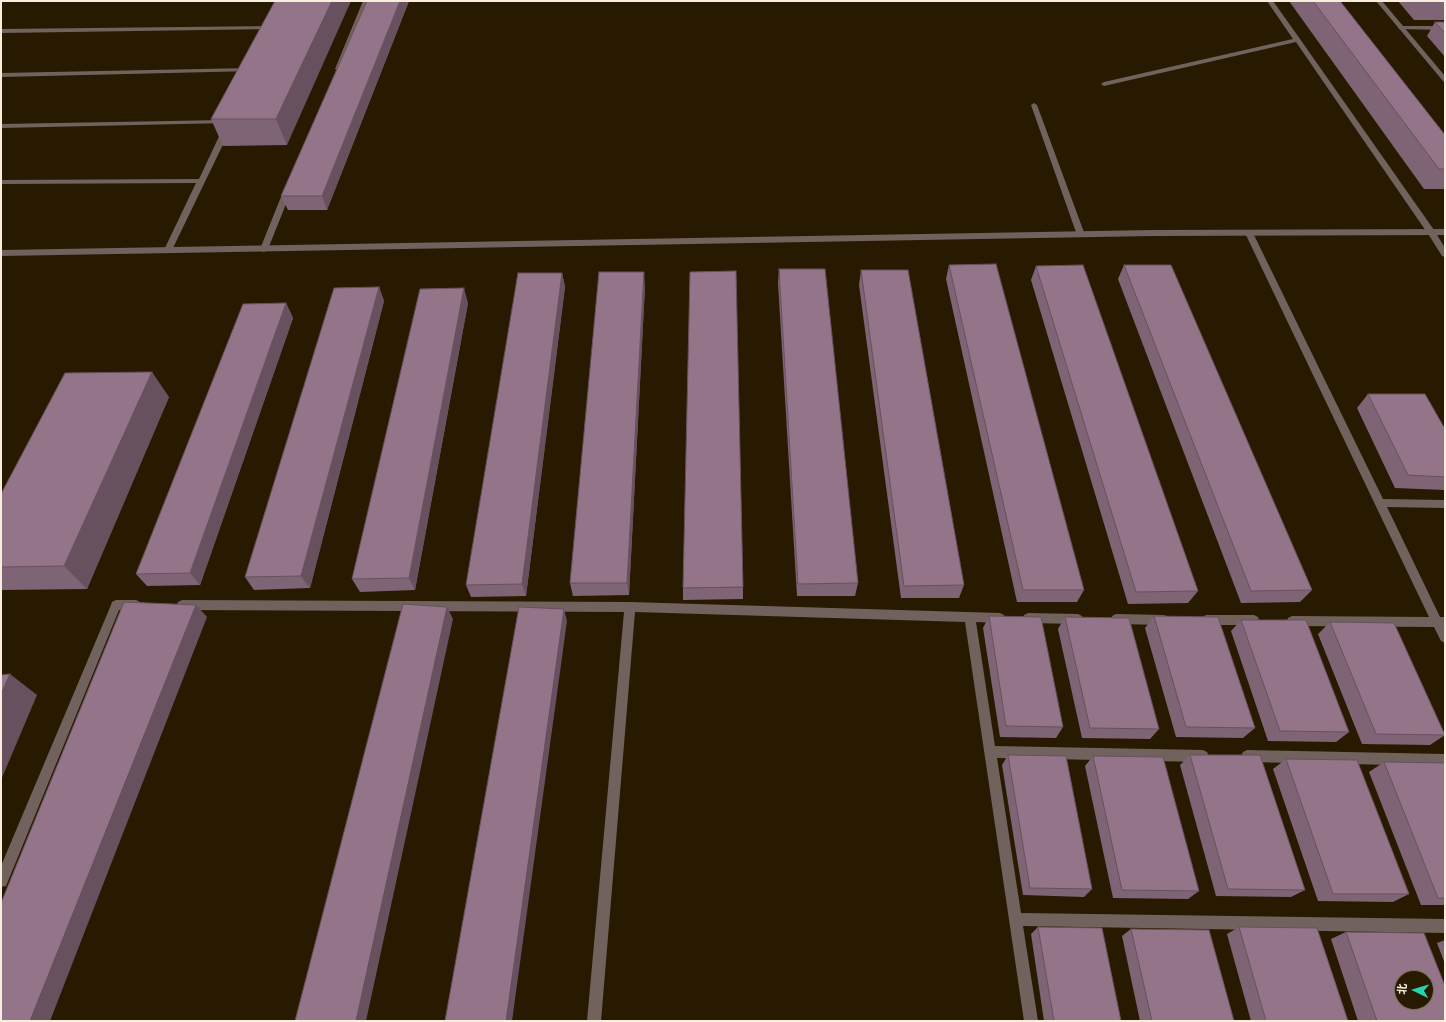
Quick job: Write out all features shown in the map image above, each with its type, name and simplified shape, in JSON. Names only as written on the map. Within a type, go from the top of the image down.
[{"type":"street","points":[[336,74],[366,1]]},
{"type":"street","points":[[1270,1],[1445,254]]},
{"type":"street","points":[[1379,1],[1445,80]]},
{"type":"street","points":[[1,31],[277,27]]},
{"type":"street","points":[[1401,28],[1445,28]]},
{"type":"street","points":[[1104,84],[1298,40]]},
{"type":"street","points":[[1,75],[256,71]]},
{"type":"street","points":[[1034,105],[1081,235]]},
{"type":"street","points":[[1,126],[232,119],[168,250]]},
{"type":"street","points":[[1,182],[202,181]]},
{"type":"street","points":[[264,249],[291,183]]},
{"type":"street","points":[[1,253],[1081,235],[1445,232]]},
{"type":"street","points":[[1249,233],[1379,503],[1441,622],[1445,638]]},
{"type":"street","points":[[1379,503],[1445,504]]},
{"type":"street","points":[[1,881],[116,605],[148,605]]},
{"type":"street","points":[[171,605],[630,607],[970,618],[1089,619]]},
{"type":"street","points":[[594,1021],[630,607]]},
{"type":"street","points":[[970,618],[1031,1021]]},
{"type":"street","points":[[1105,619],[1176,620]]},
{"type":"street","points":[[1192,620],[1264,620]]},
{"type":"street","points":[[1280,621],[1441,622]]},
{"type":"street","points":[[990,752],[1213,756]]},
{"type":"street","points":[[1237,756],[1445,760]]},
{"type":"street","points":[[1015,919],[1445,926]]},
{"type":"building","points":[[275,1],[332,1],[276,119],[211,119]]},
{"type":"building","points":[[367,1],[400,1],[322,196],[281,196]]},
{"type":"building","points":[[1313,1],[1340,1],[1445,135],[1445,169],[1439,169]]},
{"type":"building","points":[[1435,22],[1445,22],[1445,33]]},
{"type":"building","points":[[996,264],[1084,590],[1023,590],[949,265]]},
{"type":"building","points":[[1083,265],[1198,591],[1136,592],[1036,266]]},
{"type":"building","points":[[1124,265],[1171,265],[1312,590],[1251,591]]},
{"type":"building","points":[[779,269],[825,269],[858,583],[798,584]]},
{"type":"building","points":[[861,270],[908,270],[964,585],[904,586]]},
{"type":"building","points":[[736,271],[743,587],[683,588],[690,272]]},
{"type":"building","points":[[599,272],[644,272],[627,583],[570,583]]},
{"type":"building","points":[[518,273],[562,273],[522,584],[466,585]]},
{"type":"building","points":[[379,287],[301,576],[245,577],[334,288]]},
{"type":"building","points":[[464,288],[409,578],[352,579],[420,289]]},
{"type":"building","points":[[286,303],[190,573],[136,574],[243,304]]},
{"type":"building","points":[[152,372],[64,566],[1,567],[1,494],[65,373]]},
{"type":"building","points":[[1368,394],[1425,394],[1445,429],[1445,477],[1408,475]]},
{"type":"building","points":[[124,602],[196,605],[30,1021],[1,1021],[1,903]]},
{"type":"building","points":[[403,604],[447,607],[356,1021],[295,1021]]},
{"type":"building","points":[[519,607],[564,609],[506,1021],[445,1021]]},
{"type":"building","points":[[989,616],[1041,617],[1063,727],[1006,726]]},
{"type":"building","points":[[1154,616],[1218,617],[1255,728],[1186,727]]},
{"type":"building","points":[[1065,617],[1129,618],[1159,729],[1090,728]]},
{"type":"building","points":[[1241,620],[1306,620],[1349,732],[1280,731]]},
{"type":"building","points":[[1330,622],[1394,623],[1445,735],[1376,734]]},
{"type":"building","points":[[10,674],[1,694],[1,675]]},
{"type":"building","points":[[1008,755],[1066,756],[1092,889],[1030,888]]},
{"type":"building","points":[[1190,755],[1260,755],[1305,890],[1228,889]]},
{"type":"building","points":[[1093,756],[1163,757],[1199,891],[1122,890]]},
{"type":"building","points":[[1286,759],[1357,760],[1409,894],[1333,894]]},
{"type":"building","points":[[1384,762],[1445,763],[1445,898],[1438,898]]},
{"type":"building","points":[[1038,927],[1102,928],[1121,1021],[1054,1021]]},
{"type":"building","points":[[1239,927],[1317,928],[1348,1021],[1266,1021]]},
{"type":"building","points":[[1131,929],[1209,930],[1234,1021],[1152,1021]]},
{"type":"building","points":[[1346,932],[1424,933],[1445,986],[1445,1021],[1377,1021]]}]
